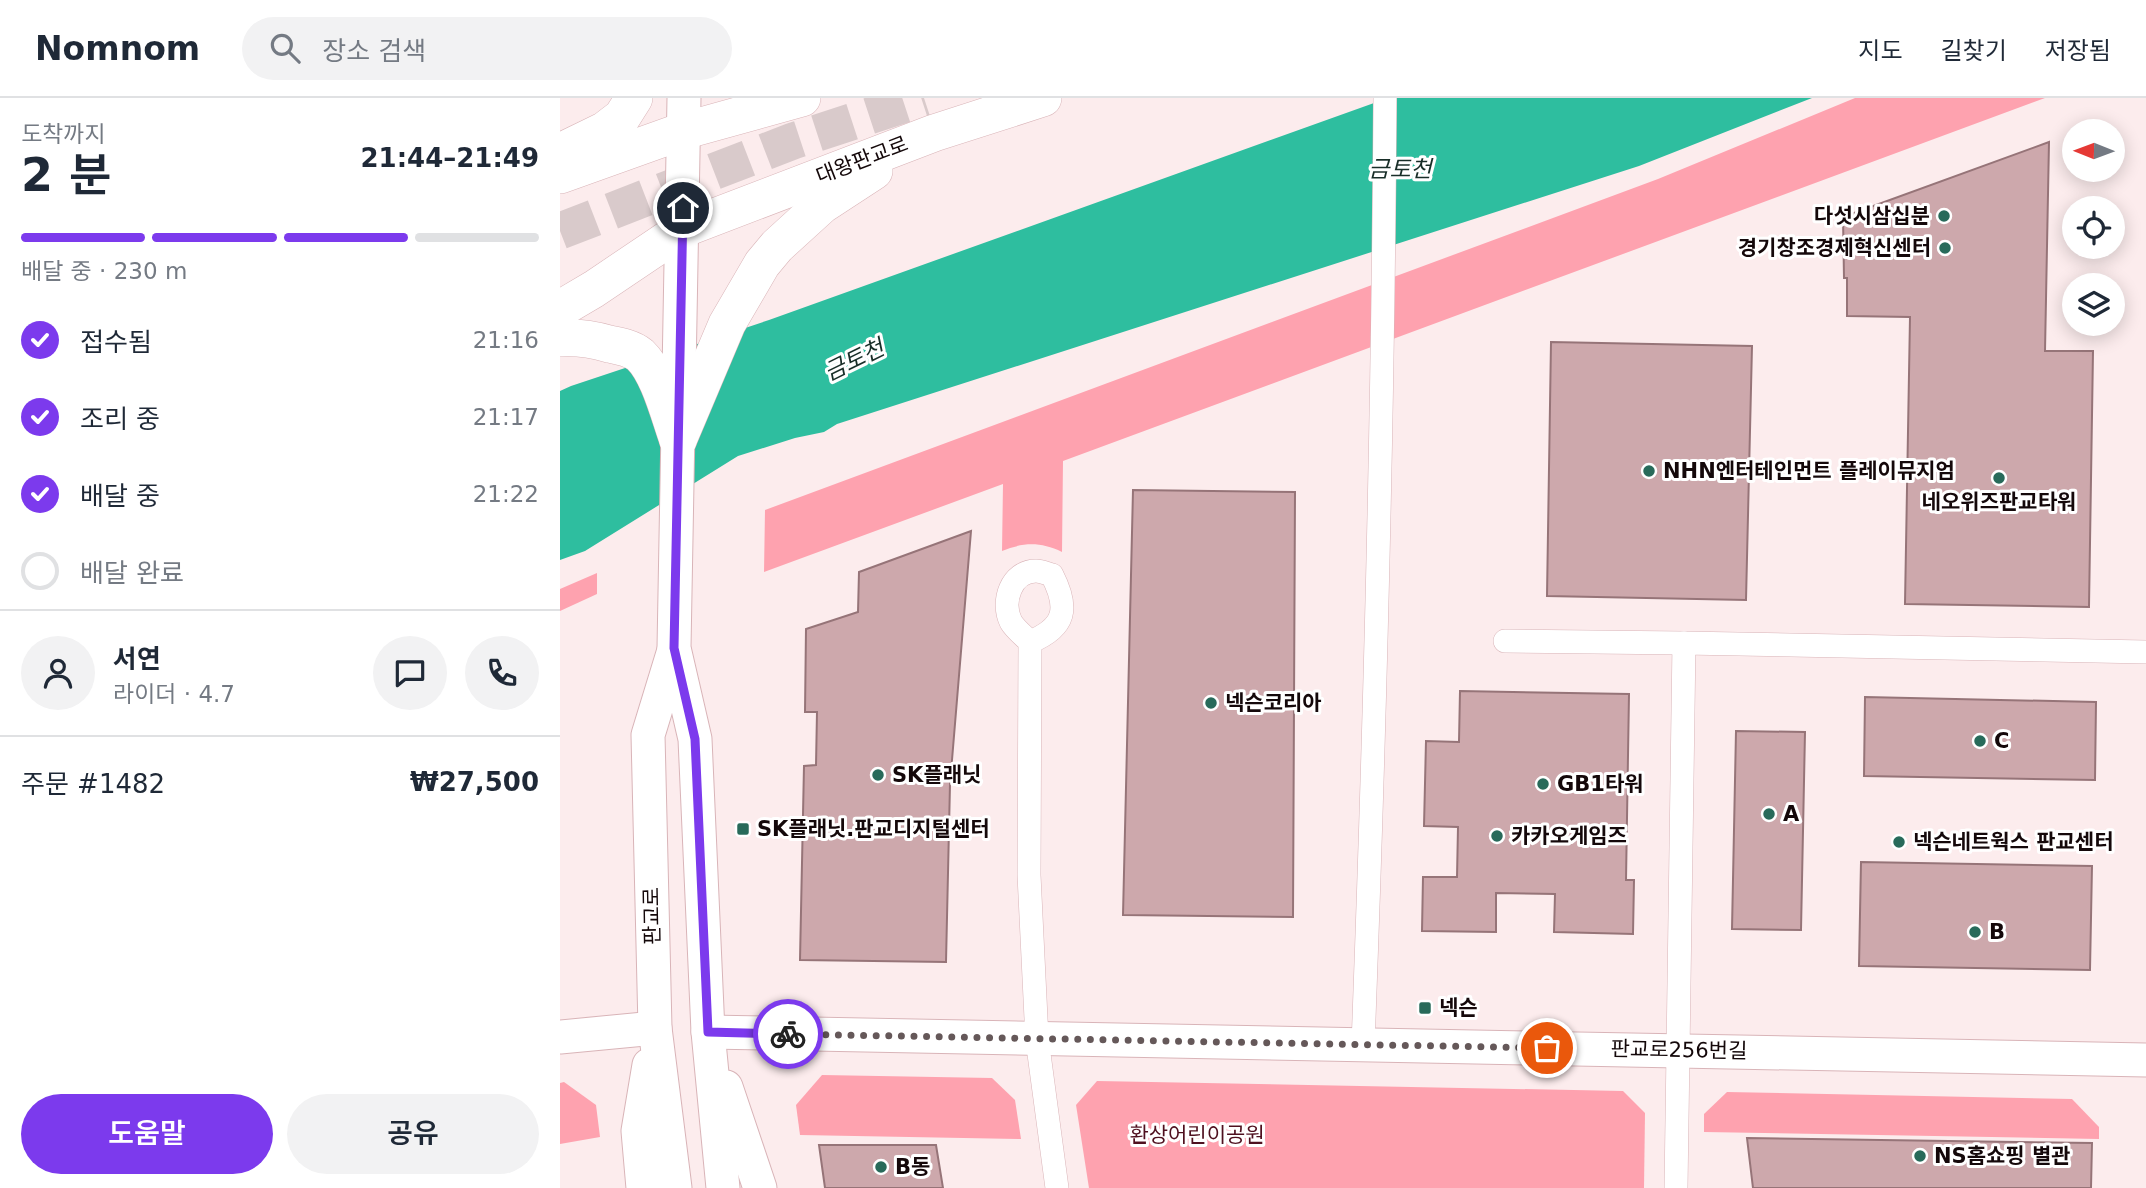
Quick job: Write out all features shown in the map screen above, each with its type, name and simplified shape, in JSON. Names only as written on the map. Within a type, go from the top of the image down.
[{"type":"main road","points":[[560,152],[605,130],[622,117],[634,98]]},
{"type":"main road","points":[[560,175],[684,114],[802,98]]},
{"type":"main road","name":"대왕판교로","points":[[560,309],[683,229],[934,132],[1043,98]]},
{"type":"main road","points":[[683,229],[684,114]]},
{"type":"main road","points":[[678,440],[727,324],[762,264],[776,246],[822,205],[934,132]]},
{"type":"main road","name":"판교로","points":[[683,229],[674,648],[695,739],[708,1032],[723,1188]]},
{"type":"main road","points":[[560,338],[595,340],[629,349],[640,356],[654,376],[678,440]]},
{"type":"main road","name":"판교로","points":[[674,648],[648,735],[655,1028],[675,1188]]},
{"type":"main road","points":[[560,1037],[655,1028],[638,1131],[643,1188]]},
{"type":"main road","points":[[708,1032],[760,1188]]},
{"type":"main road","name":"판교로256번길","points":[[708,1032],[2146,1060]]},
{"type":"street","points":[[1363,1045],[1384,324],[1385,98]]},
{"type":"street","points":[[1505,641],[2146,652]]},
{"type":"street","points":[[1030,642],[1029,875],[1037,1039],[1057,1188]]},
{"type":"street","points":[[1676,1188],[1685,643]]},
{"type":"green space","points":[[1855,98],[2045,98],[1063,461],[1062,552],[1032,544],[1002,551],[1003,484],[764,572],[765,510],[1658,179]]},
{"type":"green space","points":[[597,573],[597,594],[560,611],[560,589]]},
{"type":"green space","points":[[822,1075],[992,1078],[1015,1100],[1021,1139],[800,1135],[796,1105]]},
{"type":"green space","name":"환상어린이공원","points":[[1097,1081],[1623,1091],[1645,1113],[1644,1188],[1089,1188],[1076,1105]]},
{"type":"green space","points":[[564,1082],[596,1105],[600,1137],[560,1144],[560,1083]]},
{"type":"green space","points":[[1727,1092],[2072,1099],[2099,1127],[2099,1139],[1704,1132],[1704,1114]]},
{"type":"water","name":"금토천","points":[[1388,98],[1812,98],[1639,166],[837,424],[824,432],[738,456],[585,551],[560,560],[560,391],[769,320]]},
{"type":"building","points":[[2049,142],[2045,351],[2093,351],[2089,607],[1905,604],[1910,317],[1847,316],[1843,217]]},
{"type":"building","name":"NHN엔터테인먼트 플레이뮤지엄","points":[[1551,342],[1752,346],[1746,600],[1547,596]]},
{"type":"building","name":"넥슨코리아","points":[[1133,490],[1295,492],[1293,917],[1123,915]]},
{"type":"building","name":"SK플래닛","points":[[971,531],[950,784],[946,962],[800,960],[804,766],[816,765],[817,712],[805,712],[806,629],[858,612],[859,572]]},
{"type":"building","name":"GB1타워","points":[[1460,691],[1629,694],[1626,880],[1634,880],[1633,934],[1554,932],[1555,894],[1496,893],[1496,932],[1422,931],[1423,877],[1457,877],[1458,827],[1424,826],[1426,741],[1459,742]]},
{"type":"building","name":"C","points":[[1865,697],[2096,702],[2095,780],[1864,776]]},
{"type":"building","name":"A","points":[[1736,731],[1805,732],[1801,930],[1732,929]]},
{"type":"building","name":"B","points":[[1861,862],[2092,866],[2090,970],[1859,966]]},
{"type":"building","name":"NS홈쇼핑 별관","points":[[1747,1138],[2092,1143],[2091,1188],[1753,1188]]},
{"type":"building","name":"B동","points":[[819,1145],[936,1145],[943,1188],[825,1188]]},
{"type":"tunnel","points":[[560,231],[793,141],[924,98]]},
{"type":"way so far","points":[[788,1034],[1547,1048]]},
{"type":"place","name":"다섯시삼십분","points":[[1944,216]]},
{"type":"place","name":"경기창조경제혁신센터","points":[[1945,248]]},
{"type":"place","name":"NHN엔터테인먼트 플레이뮤지엄","points":[[1649,471]]},
{"type":"place","name":"네오위즈판교타워","points":[[1999,478]]},
{"type":"place","name":"넥슨코리아","points":[[1211,703]]},
{"type":"place","name":"C","points":[[1980,741]]},
{"type":"place","name":"SK플래닛","points":[[878,775]]},
{"type":"place","name":"GB1타워","points":[[1543,784]]},
{"type":"place","name":"A","points":[[1769,814]]},
{"type":"place","name":"SK플래닛.판교디지털센터","points":[[743,829]]},
{"type":"place","name":"카카오게임즈","points":[[1497,836]]},
{"type":"place","name":"넥슨네트웍스 판교센터","points":[[1899,842]]},
{"type":"place","name":"B","points":[[1975,932]]},
{"type":"place","name":"넥슨","points":[[1425,1008]]},
{"type":"place","name":"NS홈쇼핑 별관","points":[[1920,1156]]},
{"type":"place","name":"B동","points":[[881,1167]]},
{"type":"route","points":[[683,208],[674,648],[695,739],[708,1032],[788,1034]]}]
